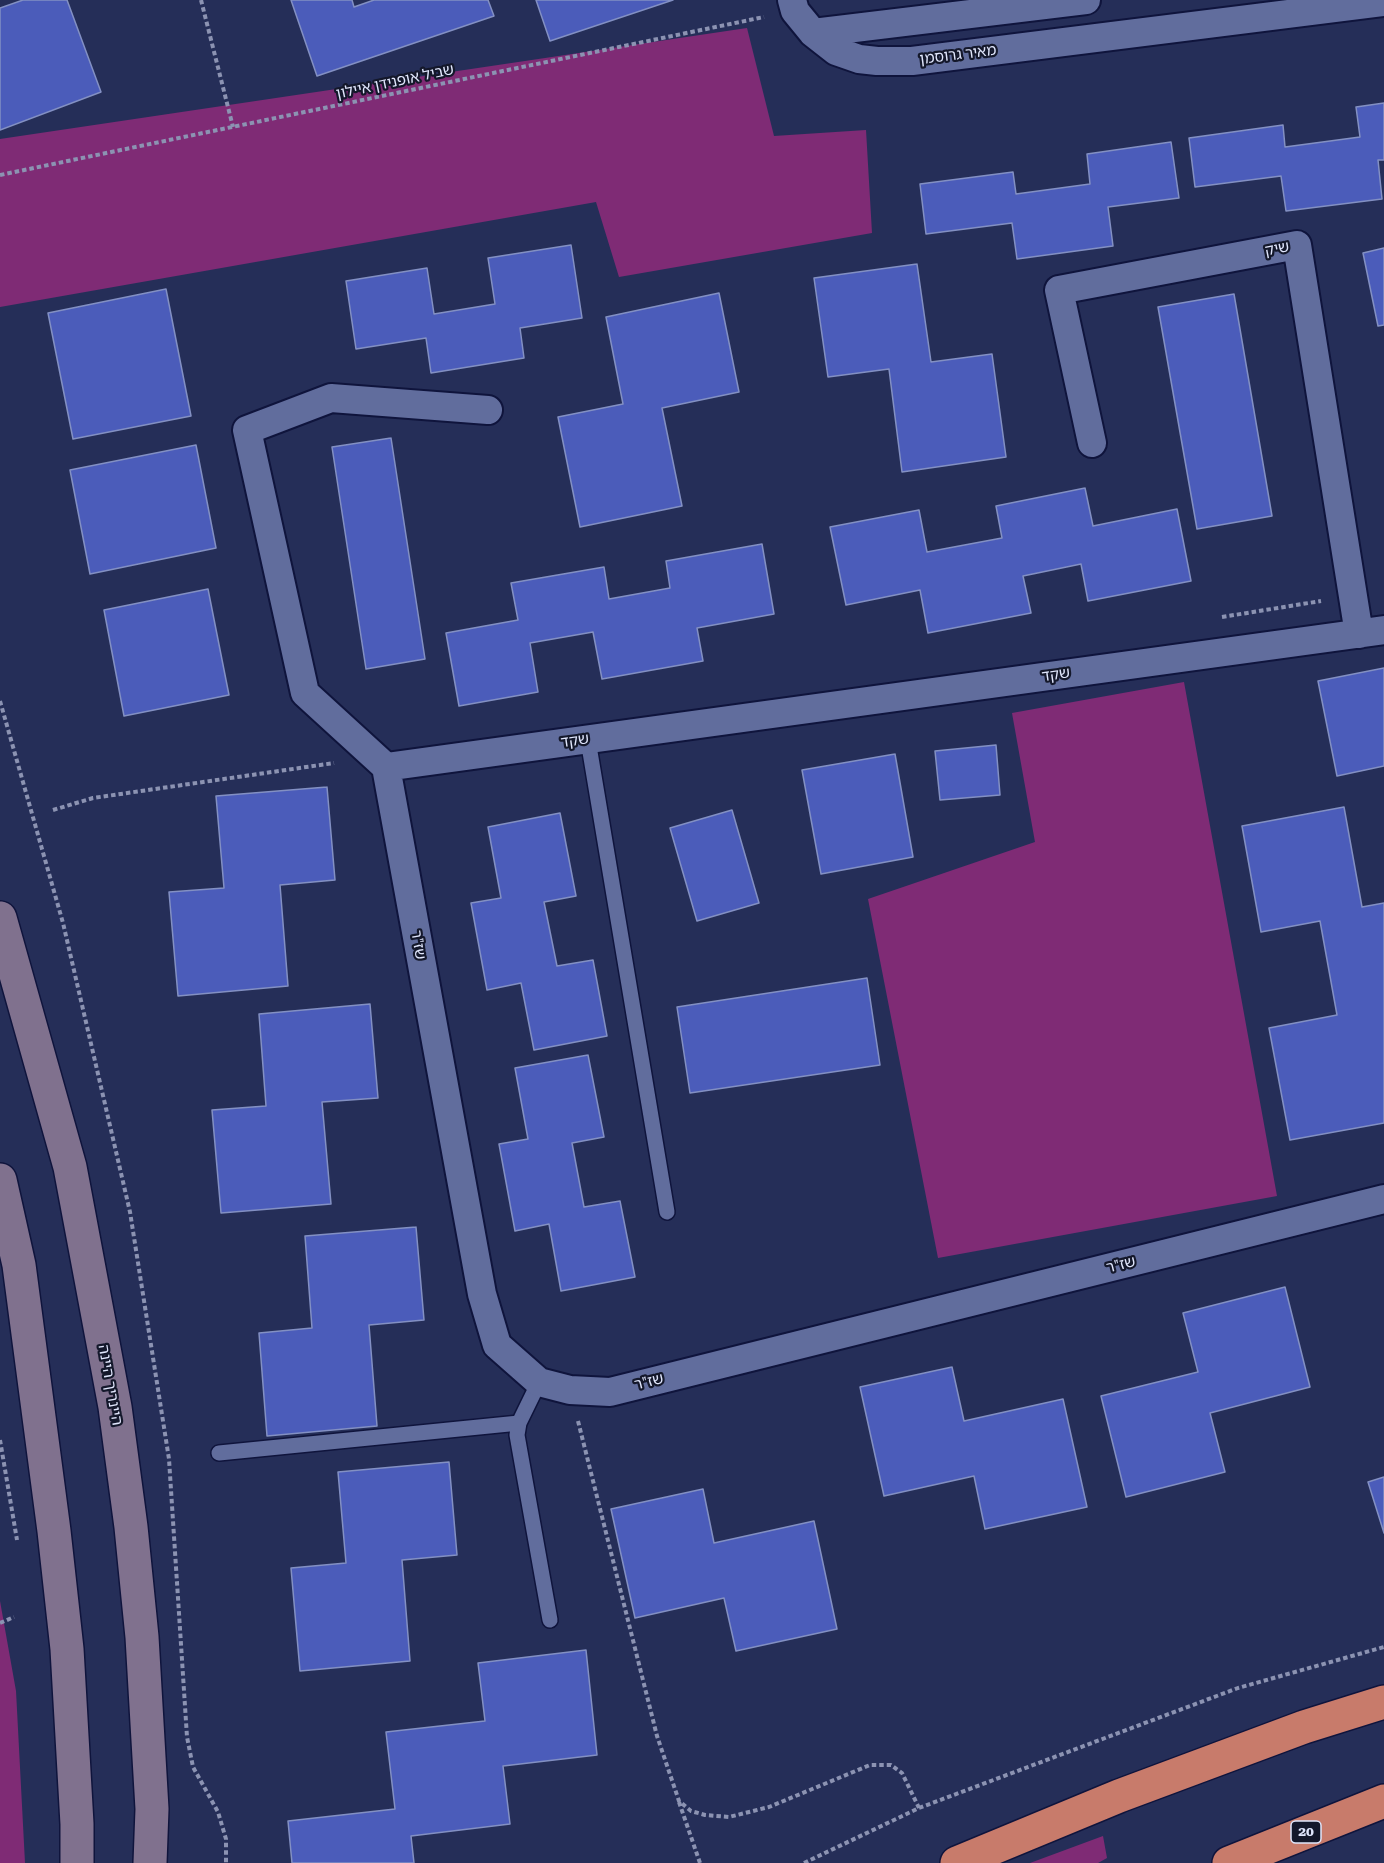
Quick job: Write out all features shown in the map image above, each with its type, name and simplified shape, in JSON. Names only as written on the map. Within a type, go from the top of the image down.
[{"type":"highway","points":[[957,1863],[1119,1796],[1304,1727],[1384,1702]]},
{"type":"highway","name":"20","points":[[1229,1863],[1384,1801]]},
{"type":"main road","name":"היינריך היינה","points":[[0,918],[70,1167],[115,1407],[131,1527],[142,1637],[152,1809],[150,1863]]},
{"type":"main road","points":[[0,1180],[19,1265],[54,1530],[67,1649],[77,1824],[77,1863]]},
{"type":"street","points":[[813,33],[1086,0]]},
{"type":"street","name":"מאיר גרוסמן","points":[[794,6],[813,33],[836,51],[859,59],[912,61],[1384,2]]},
{"type":"street","name":"שיק","points":[[1092,443],[1059,290],[1297,245],[1372,632]]},
{"type":"street","points":[[386,767],[305,693],[247,430],[331,398],[488,411]]},
{"type":"street","name":"שקד","points":[[386,767],[1372,632]]},
{"type":"street","name":"שז\"ר","points":[[386,767],[482,1294],[497,1345],[539,1382],[570,1390],[610,1392],[1384,1199]]},
{"type":"lane","points":[[588,740],[667,1212]]},
{"type":"lane","points":[[539,1382],[519,1423],[517,1435],[550,1620]]},
{"type":"lane","points":[[219,1453],[519,1423]]},
{"type":"path","points":[[201,0],[233,127]]},
{"type":"path","name":"שביל אופנידן איילון","points":[[0,175],[794,6]]},
{"type":"path","points":[[53,810],[93,798],[336,763]]},
{"type":"path","points":[[570,1390],[657,1736],[699,1863]]},
{"type":"path","points":[[0,1440],[18,1544]]},
{"type":"path","points":[[0,1623],[14,1617]]},
{"type":"path","points":[[804,1863],[919,1808],[1238,1688],[1384,1647]]},
{"type":"path","points":[[679,1802],[691,1811],[729,1817],[769,1807],[870,1765],[891,1765],[902,1773],[919,1808]]},
{"type":"path","points":[[207,1795],[218,1812],[226,1839],[226,1863]]},
{"type":"shaded area","points":[[747,28],[774,136],[866,130],[872,233],[619,277],[596,202],[0,307],[0,139]]},
{"type":"shaded area","points":[[1184,682],[1277,1196],[938,1258],[868,899],[1035,842],[1012,713]]},
{"type":"shaded area","points":[[0,1601],[16,1691],[25,1863],[0,1863]]},
{"type":"shaded area","points":[[1103,1836],[1107,1858],[1098,1863],[1030,1863]]},
{"type":"building","points":[[23,0],[67,0],[101,92],[0,130],[0,8]]},
{"type":"building","points":[[291,0],[352,0],[354,7],[374,0],[488,0],[494,16],[317,76]]},
{"type":"building","points":[[536,0],[673,0],[550,41]]},
{"type":"building","points":[[1384,103],[1384,160],[1378,160],[1382,199],[1286,211],[1281,176],[1195,187],[1189,138],[1283,125],[1285,147],[1360,137],[1356,107]]},
{"type":"building","points":[[1171,142],[1179,198],[1108,207],[1113,246],[1017,259],[1012,223],[926,234],[920,184],[1013,172],[1016,194],[1090,184],[1087,154]]},
{"type":"building","points":[[571,245],[582,318],[520,328],[524,358],[431,373],[426,338],[356,349],[346,281],[427,268],[434,314],[495,304],[488,258]]},
{"type":"building","points":[[1384,248],[1384,325],[1378,326],[1363,253]]},
{"type":"building","points":[[917,264],[931,362],[992,354],[1006,457],[902,472],[889,369],[828,377],[814,278]]},
{"type":"building","points":[[166,289],[191,416],[73,439],[48,313]]},
{"type":"building","points":[[719,293],[739,392],[662,408],[682,506],[580,527],[558,417],[623,404],[606,317]]},
{"type":"building","points":[[1234,294],[1272,516],[1197,529],[1158,307]]},
{"type":"building","points":[[391,438],[425,659],[366,669],[332,447]]},
{"type":"building","points":[[196,445],[216,548],[90,574],[70,470]]},
{"type":"building","points":[[1085,488],[1093,526],[1177,509],[1191,581],[1088,601],[1081,564],[1023,576],[1031,613],[928,633],[920,590],[846,605],[830,527],[919,510],[927,552],[1002,538],[996,506]]},
{"type":"building","points":[[762,544],[774,614],[697,628],[703,661],[602,679],[593,632],[530,643],[538,692],[459,706],[446,633],[518,620],[511,583],[604,567],[609,599],[670,588],[666,561]]},
{"type":"building","points":[[208,589],[229,695],[124,716],[104,610]]},
{"type":"building","points":[[1384,668],[1384,766],[1337,776],[1318,681]]},
{"type":"building","points":[[996,745],[1000,795],[940,800],[935,751]]},
{"type":"building","points":[[895,754],[913,857],[821,874],[802,770]]},
{"type":"building","points":[[327,787],[335,880],[280,885],[288,986],[178,996],[169,892],[224,888],[216,796]]},
{"type":"building","points":[[1344,807],[1362,907],[1384,903],[1384,1123],[1290,1140],[1269,1028],[1337,1015],[1320,921],[1261,932],[1242,826]]},
{"type":"building","points":[[732,810],[759,903],[697,921],[670,828]]},
{"type":"building","points":[[560,813],[576,896],[544,902],[557,966],[593,960],[607,1036],[534,1050],[521,983],[487,990],[471,903],[501,898],[488,827]]},
{"type":"building","points":[[867,978],[880,1065],[690,1093],[677,1007]]},
{"type":"building","points":[[370,1004],[378,1098],[322,1102],[331,1204],[221,1213],[212,1110],[266,1106],[259,1014]]},
{"type":"building","points":[[588,1055],[604,1137],[572,1143],[584,1207],[620,1201],[635,1277],[561,1291],[549,1224],[515,1231],[499,1144],[528,1139],[515,1068]]},
{"type":"building","points":[[416,1227],[424,1320],[369,1325],[377,1426],[267,1436],[259,1333],[312,1328],[305,1236]]},
{"type":"building","points":[[1285,1287],[1310,1387],[1210,1413],[1225,1472],[1126,1497],[1101,1396],[1198,1372],[1183,1313]]},
{"type":"building","points":[[952,1367],[964,1421],[1063,1399],[1087,1507],[985,1529],[974,1476],[884,1496],[860,1387]]},
{"type":"building","points":[[449,1462],[457,1555],[402,1560],[410,1661],[300,1671],[291,1568],[346,1563],[338,1472]]},
{"type":"building","points":[[1384,1477],[1384,1533],[1368,1482]]},
{"type":"building","points":[[703,1489],[714,1543],[814,1521],[837,1629],[736,1651],[724,1598],[635,1618],[611,1509]]},
{"type":"building","points":[[586,1650],[597,1755],[503,1766],[510,1824],[411,1836],[414,1863],[292,1863],[288,1821],[395,1809],[386,1732],[485,1721],[478,1663]]}]
